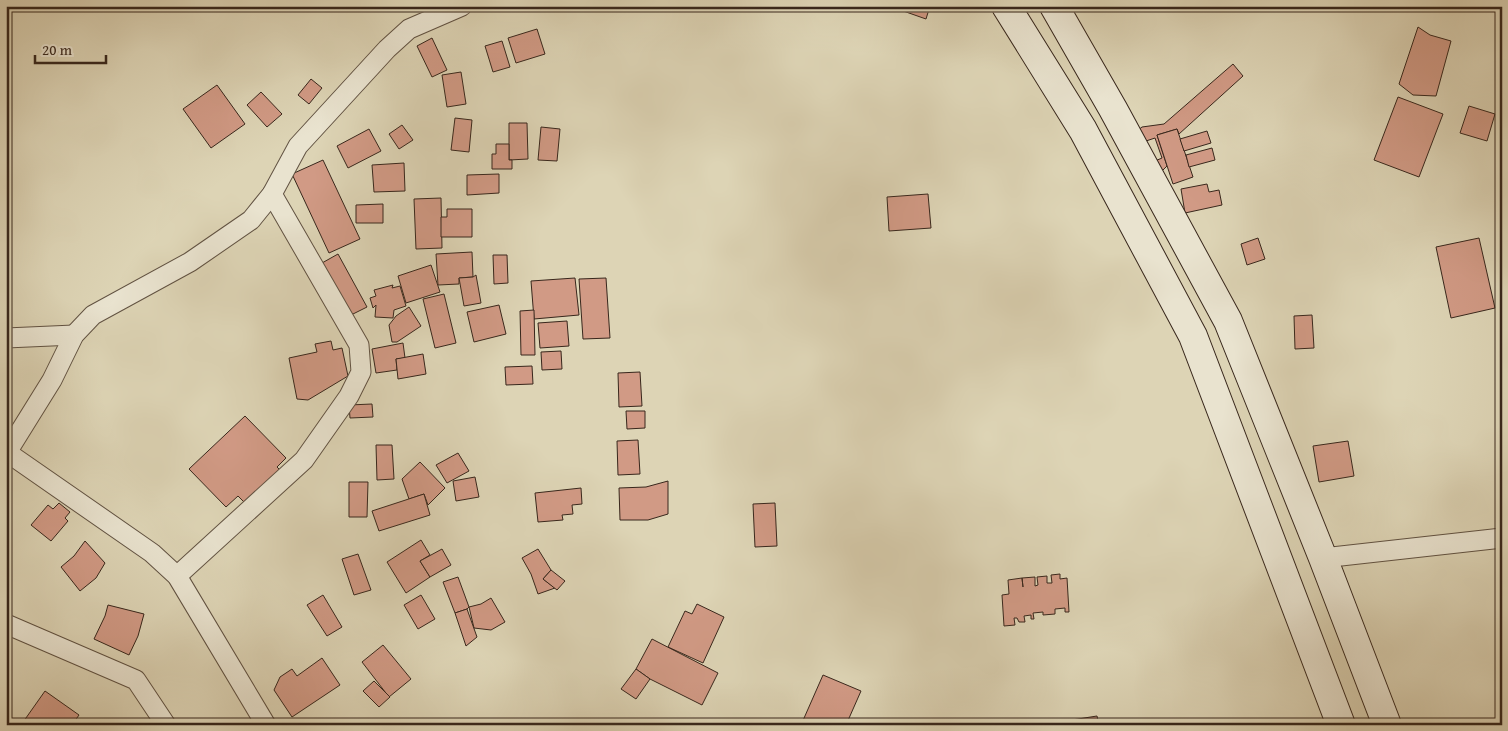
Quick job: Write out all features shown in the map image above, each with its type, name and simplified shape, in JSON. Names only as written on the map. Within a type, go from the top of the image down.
[{"type":"street","points":[[266,725],[177,576],[152,553],[7,453],[52,380],[74,335],[93,315],[190,262],[251,220],[272,194],[298,146],[387,49],[409,29],[462,6]]},
{"type":"street","points":[[1006,6],[1083,130],[1193,336],[1341,725]]},
{"type":"street","points":[[1054,6],[1114,109],[1228,320],[1387,725]]},
{"type":"street","points":[[177,576],[304,460],[349,396],[361,372],[359,345],[272,194]]},
{"type":"street","points":[[6,338],[74,335]]},
{"type":"street","points":[[1323,558],[1502,538]]},
{"type":"street","points":[[6,624],[136,680],[166,725]]},
{"type":"building","points":[[889,6],[930,6],[926,19]]},
{"type":"building","points":[[1418,27],[1430,35],[1451,41],[1436,96],[1413,95],[1399,84]]},
{"type":"building","points":[[537,29],[545,54],[516,63],[508,38]]},
{"type":"building","points":[[432,38],[447,70],[432,77],[417,46]]},
{"type":"building","points":[[502,41],[510,67],[493,72],[485,46]]},
{"type":"building","points":[[1233,64],[1243,76],[1179,134],[1177,129],[1157,135],[1167,166],[1160,173],[1155,161],[1162,158],[1155,138],[1146,141],[1137,131],[1142,127],[1164,124]]},
{"type":"building","points":[[461,72],[466,104],[447,107],[442,75]]},
{"type":"building","points":[[311,79],[322,88],[309,104],[298,95]]},
{"type":"building","points":[[217,85],[245,124],[211,148],[183,109]]},
{"type":"building","points":[[261,92],[282,114],[267,127],[247,105]]},
{"type":"building","points":[[1398,97],[1443,114],[1419,177],[1374,160]]},
{"type":"building","points":[[1469,106],[1495,114],[1487,141],[1460,133]]},
{"type":"building","points":[[455,118],[472,120],[469,152],[451,150]]},
{"type":"building","points":[[509,123],[527,123],[528,159],[509,160]]},
{"type":"building","points":[[402,125],[413,140],[399,149],[389,134]]},
{"type":"building","points":[[541,127],[560,129],[557,161],[538,160]]},
{"type":"building","points":[[369,129],[381,151],[348,168],[337,146]]},
{"type":"building","points":[[1177,129],[1193,177],[1173,184],[1157,135]]},
{"type":"building","points":[[1207,131],[1211,143],[1184,151],[1180,139]]},
{"type":"building","points":[[496,144],[509,144],[509,160],[512,160],[512,169],[492,169],[492,154],[496,154]]},
{"type":"building","points":[[1212,148],[1215,160],[1189,167],[1186,155]]},
{"type":"building","points":[[323,160],[360,239],[329,253],[292,174]]},
{"type":"building","points":[[404,163],[405,191],[374,192],[372,165]]},
{"type":"building","points":[[499,174],[499,193],[467,195],[467,175]]},
{"type":"building","points":[[1207,184],[1209,192],[1219,190],[1222,205],[1185,213],[1181,189]]},
{"type":"building","points":[[928,194],[931,228],[889,231],[887,197]]},
{"type":"building","points":[[441,198],[442,248],[416,249],[414,199]]},
{"type":"building","points":[[383,204],[383,223],[356,223],[356,205]]},
{"type":"building","points":[[447,209],[472,209],[472,237],[441,237],[441,217],[447,217]]},
{"type":"building","points":[[1258,238],[1265,259],[1247,265],[1241,244]]},
{"type":"building","points":[[1479,238],[1495,308],[1451,318],[1436,247]]},
{"type":"building","points":[[472,252],[473,277],[459,278],[459,284],[438,285],[436,254]]},
{"type":"building","points":[[338,254],[367,307],[351,315],[322,263]]},
{"type":"building","points":[[493,255],[507,255],[508,283],[494,284]]},
{"type":"building","points":[[431,265],[440,292],[406,303],[398,276]]},
{"type":"building","points":[[476,275],[481,303],[464,306],[459,278]]},
{"type":"building","points":[[575,278],[579,315],[534,319],[531,281]]},
{"type":"building","points":[[606,278],[610,338],[583,339],[579,279]]},
{"type":"building","points":[[393,285],[392,288],[400,286],[406,306],[394,310],[393,318],[375,317],[376,305],[373,308],[370,298],[376,296],[374,290]]},
{"type":"building","points":[[444,294],[456,343],[435,348],[423,299]]},
{"type":"building","points":[[499,305],[506,334],[474,342],[467,312]]},
{"type":"building","points":[[409,307],[421,326],[397,342],[392,342],[389,325],[396,316]]},
{"type":"building","points":[[534,310],[535,355],[521,355],[520,311]]},
{"type":"building","points":[[1312,315],[1314,348],[1295,349],[1294,316]]},
{"type":"building","points":[[567,321],[569,346],[540,348],[538,323]]},
{"type":"building","points":[[331,341],[333,350],[342,348],[348,376],[308,400],[297,399],[289,358],[317,352],[315,344]]},
{"type":"building","points":[[403,343],[405,358],[396,359],[397,370],[376,373],[372,349]]},
{"type":"building","points":[[561,351],[562,369],[542,370],[541,352]]},
{"type":"building","points":[[423,354],[426,374],[398,379],[396,359]]},
{"type":"building","points":[[532,366],[533,384],[506,385],[505,367]]},
{"type":"building","points":[[640,372],[642,406],[619,407],[618,373]]},
{"type":"building","points":[[372,404],[373,417],[350,418],[349,405]]},
{"type":"building","points":[[626,411],[645,411],[645,428],[627,429]]},
{"type":"building","points":[[245,416],[286,458],[277,467],[283,473],[249,507],[238,496],[226,507],[189,469]]},
{"type":"building","points":[[638,440],[640,474],[618,475],[617,441]]},
{"type":"building","points":[[1348,441],[1354,476],[1319,482],[1313,446]]},
{"type":"building","points":[[376,445],[392,445],[394,479],[377,480]]},
{"type":"building","points":[[458,453],[469,471],[447,483],[436,465]]},
{"type":"building","points":[[420,462],[445,488],[428,505],[424,494],[409,499],[402,479]]},
{"type":"building","points":[[475,477],[479,497],[456,501],[453,481]]},
{"type":"building","points":[[668,481],[668,514],[648,520],[620,520],[619,488],[646,487]]},
{"type":"building","points":[[349,482],[368,482],[367,517],[349,517]]},
{"type":"building","points":[[581,488],[582,504],[572,505],[573,514],[562,515],[563,520],[538,522],[535,493]]},
{"type":"building","points":[[424,494],[430,515],[379,531],[372,511]]},
{"type":"building","points":[[59,503],[70,512],[65,518],[68,521],[51,541],[31,525],[48,505],[53,509]]},
{"type":"building","points":[[775,503],[777,546],[755,547],[753,504]]},
{"type":"building","points":[[421,540],[430,555],[420,561],[430,577],[406,593],[387,562]]},
{"type":"building","points":[[85,541],[105,563],[96,578],[80,591],[61,567],[74,556]]},
{"type":"building","points":[[442,549],[451,565],[430,577],[420,561]]},
{"type":"building","points":[[538,549],[551,570],[543,579],[555,588],[538,594],[531,574],[522,558]]},
{"type":"building","points":[[358,554],[371,590],[354,595],[342,559]]},
{"type":"building","points":[[551,570],[565,581],[557,590],[543,579]]},
{"type":"building","points":[[1060,574],[1060,579],[1067,578],[1069,612],[1065,612],[1065,608],[1055,609],[1055,614],[1043,615],[1043,612],[1033,613],[1034,619],[1031,619],[1031,615],[1024,616],[1025,622],[1019,622],[1017,618],[1014,618],[1015,625],[1004,626],[1002,595],[1009,594],[1008,580],[1035,577],[1035,586],[1038,585],[1037,577],[1047,576],[1047,583],[1052,583],[1051,575]]},
{"type":"building","points":[[458,577],[469,607],[455,613],[443,582]]},
{"type":"building","points":[[323,595],[342,627],[327,636],[307,605]]},
{"type":"building","points":[[421,595],[435,619],[418,629],[404,605]]},
{"type":"building","points":[[491,598],[505,622],[491,630],[474,628],[469,607],[481,604]]},
{"type":"building","points":[[697,604],[724,617],[703,663],[668,647],[685,611],[692,614]]},
{"type":"building","points":[[108,605],[144,614],[138,636],[129,655],[94,639]]},
{"type":"building","points":[[467,609],[477,637],[466,646],[455,613]]},
{"type":"building","points":[[652,639],[718,673],[702,705],[650,679],[636,669]]},
{"type":"building","points":[[383,645],[411,679],[389,697],[362,662]]},
{"type":"building","points":[[322,658],[340,685],[292,717],[274,690],[280,677],[292,669],[297,676]]},
{"type":"building","points":[[636,669],[650,679],[636,699],[621,689]]},
{"type":"building","points":[[823,675],[861,691],[846,725],[801,725]]},
{"type":"building","points":[[374,681],[390,697],[379,707],[363,691]]},
{"type":"building","points":[[45,691],[79,715],[72,725],[21,725]]},
{"type":"building","points":[[1097,716],[1099,725],[1059,725],[1059,722]]}]
